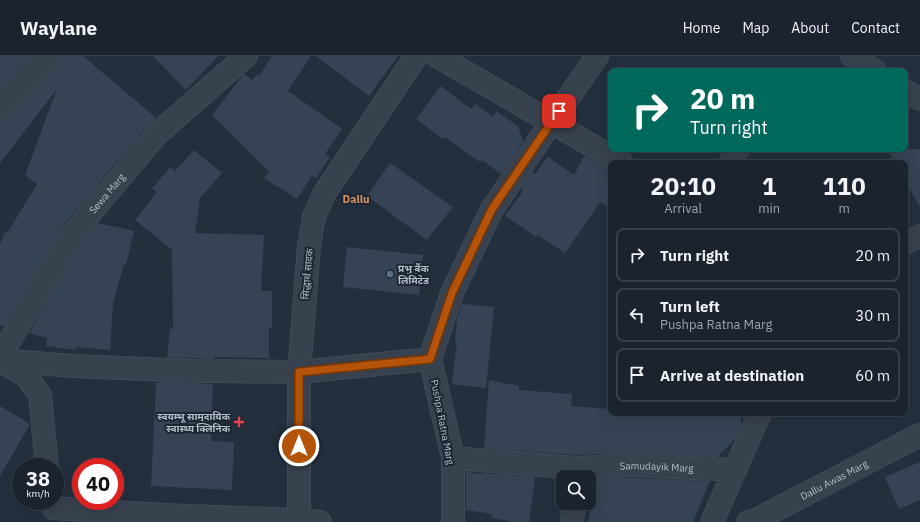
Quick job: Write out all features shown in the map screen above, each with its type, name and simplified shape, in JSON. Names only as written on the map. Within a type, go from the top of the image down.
[{"type":"street","points":[[1,107],[50,56]]},
{"type":"street","name":"Sewa Marg","points":[[0,359],[70,237],[156,135],[246,56]]},
{"type":"street","name":"सिद्धार्थ सादक","points":[[299,521],[299,372],[309,246],[314,217],[324,194],[416,56]]},
{"type":"street","points":[[437,56],[617,160]]},
{"type":"street","points":[[0,359],[73,366],[197,371],[299,372],[430,359],[452,293],[492,209],[597,56]]},
{"type":"street","points":[[852,56],[870,68]]},
{"type":"street","points":[[908,242],[920,236]]},
{"type":"street","points":[[0,359],[26,376],[40,394],[46,458]]},
{"type":"street","name":"Pushpa Ratna Marg","points":[[430,359],[453,458],[453,522]]},
{"type":"street","points":[[712,522],[759,416]]},
{"type":"street","name":"Dallu Awas Marg","points":[[752,522],[920,435]]},
{"type":"street","name":"Samudayik Marg","points":[[453,458],[556,470]]},
{"type":"street","name":"Samudayik Marg","points":[[596,470],[633,465],[735,470]]},
{"type":"street","points":[[53,510],[164,519],[320,522]]},
{"type":"street","points":[[572,522],[573,510]]},
{"type":"building","points":[[0,56],[33,56],[0,92]]},
{"type":"building","points":[[62,56],[83,56],[156,118],[146,127],[60,229],[4,326],[0,325],[0,244],[5,231],[8,232],[37,184],[25,175],[57,89],[0,163],[0,122],[4,122],[9,118],[59,64]]},
{"type":"building","points":[[153,56],[218,56],[186,90]]},
{"type":"building","points":[[272,56],[311,56],[288,91],[342,129],[325,154],[330,157],[316,178],[312,176],[297,199],[264,178],[269,172],[212,115],[244,74],[252,80],[257,74],[259,76]]},
{"type":"building","points":[[316,56],[398,56],[369,96]]},
{"type":"building","points":[[441,86],[471,109],[475,104],[493,117],[496,111],[518,126],[523,141],[501,174],[482,160],[480,162],[445,137],[443,139],[416,119]]},
{"type":"building","points":[[908,149],[920,149],[920,207],[908,186],[908,160],[893,160],[889,152],[908,152]]},
{"type":"building","points":[[194,150],[222,173],[200,198],[195,233],[264,235],[261,291],[272,291],[272,328],[269,328],[269,358],[214,357],[214,359],[167,357],[170,329],[173,329],[172,250],[135,220],[157,192],[152,189],[170,167],[175,171]]},
{"type":"building","points":[[584,156],[608,169],[608,207],[600,202],[565,253],[538,235],[536,237],[505,216],[523,191],[521,189],[533,171],[534,175],[548,157],[574,175]]},
{"type":"building","points":[[390,163],[453,207],[427,240],[367,196]]},
{"type":"building","points":[[98,223],[134,231],[126,265],[124,264],[113,304],[110,350],[77,347],[76,350],[46,346],[47,338],[29,333],[80,244]]},
{"type":"building","points":[[347,247],[423,255],[419,295],[343,287]]},
{"type":"building","points":[[462,304],[494,307],[486,388],[452,384],[457,342],[455,342],[457,318]]},
{"type":"building","points":[[489,380],[519,386],[519,390],[572,394],[571,406],[608,409],[608,416],[741,416],[741,426],[735,439],[717,457],[634,453],[578,455],[484,448]]},
{"type":"building","points":[[156,383],[213,384],[211,441],[234,442],[232,490],[151,486]]},
{"type":"building","points":[[0,406],[30,424],[0,476]]},
{"type":"building","points":[[920,462],[920,500],[899,509],[885,477]]},
{"type":"building","points":[[466,472],[535,477],[529,522],[516,522],[491,518],[492,514],[466,510]]},
{"type":"building","points":[[633,478],[710,481],[693,522],[588,522],[591,510],[596,510],[597,479]]},
{"type":"place","name":"प्रभु बैंक लिमिटेड","points":[[390,274]]},
{"type":"place","name":"स्वयम्भू सामुदायिक स्वास्थ्य क्लिनिक","points":[[239,422]]},
{"type":"district","name":"Dallu","points":[[356,199]]},
{"type":"route","points":[[299,446],[299,372],[430,359],[452,293],[492,209],[559,111]]}]
